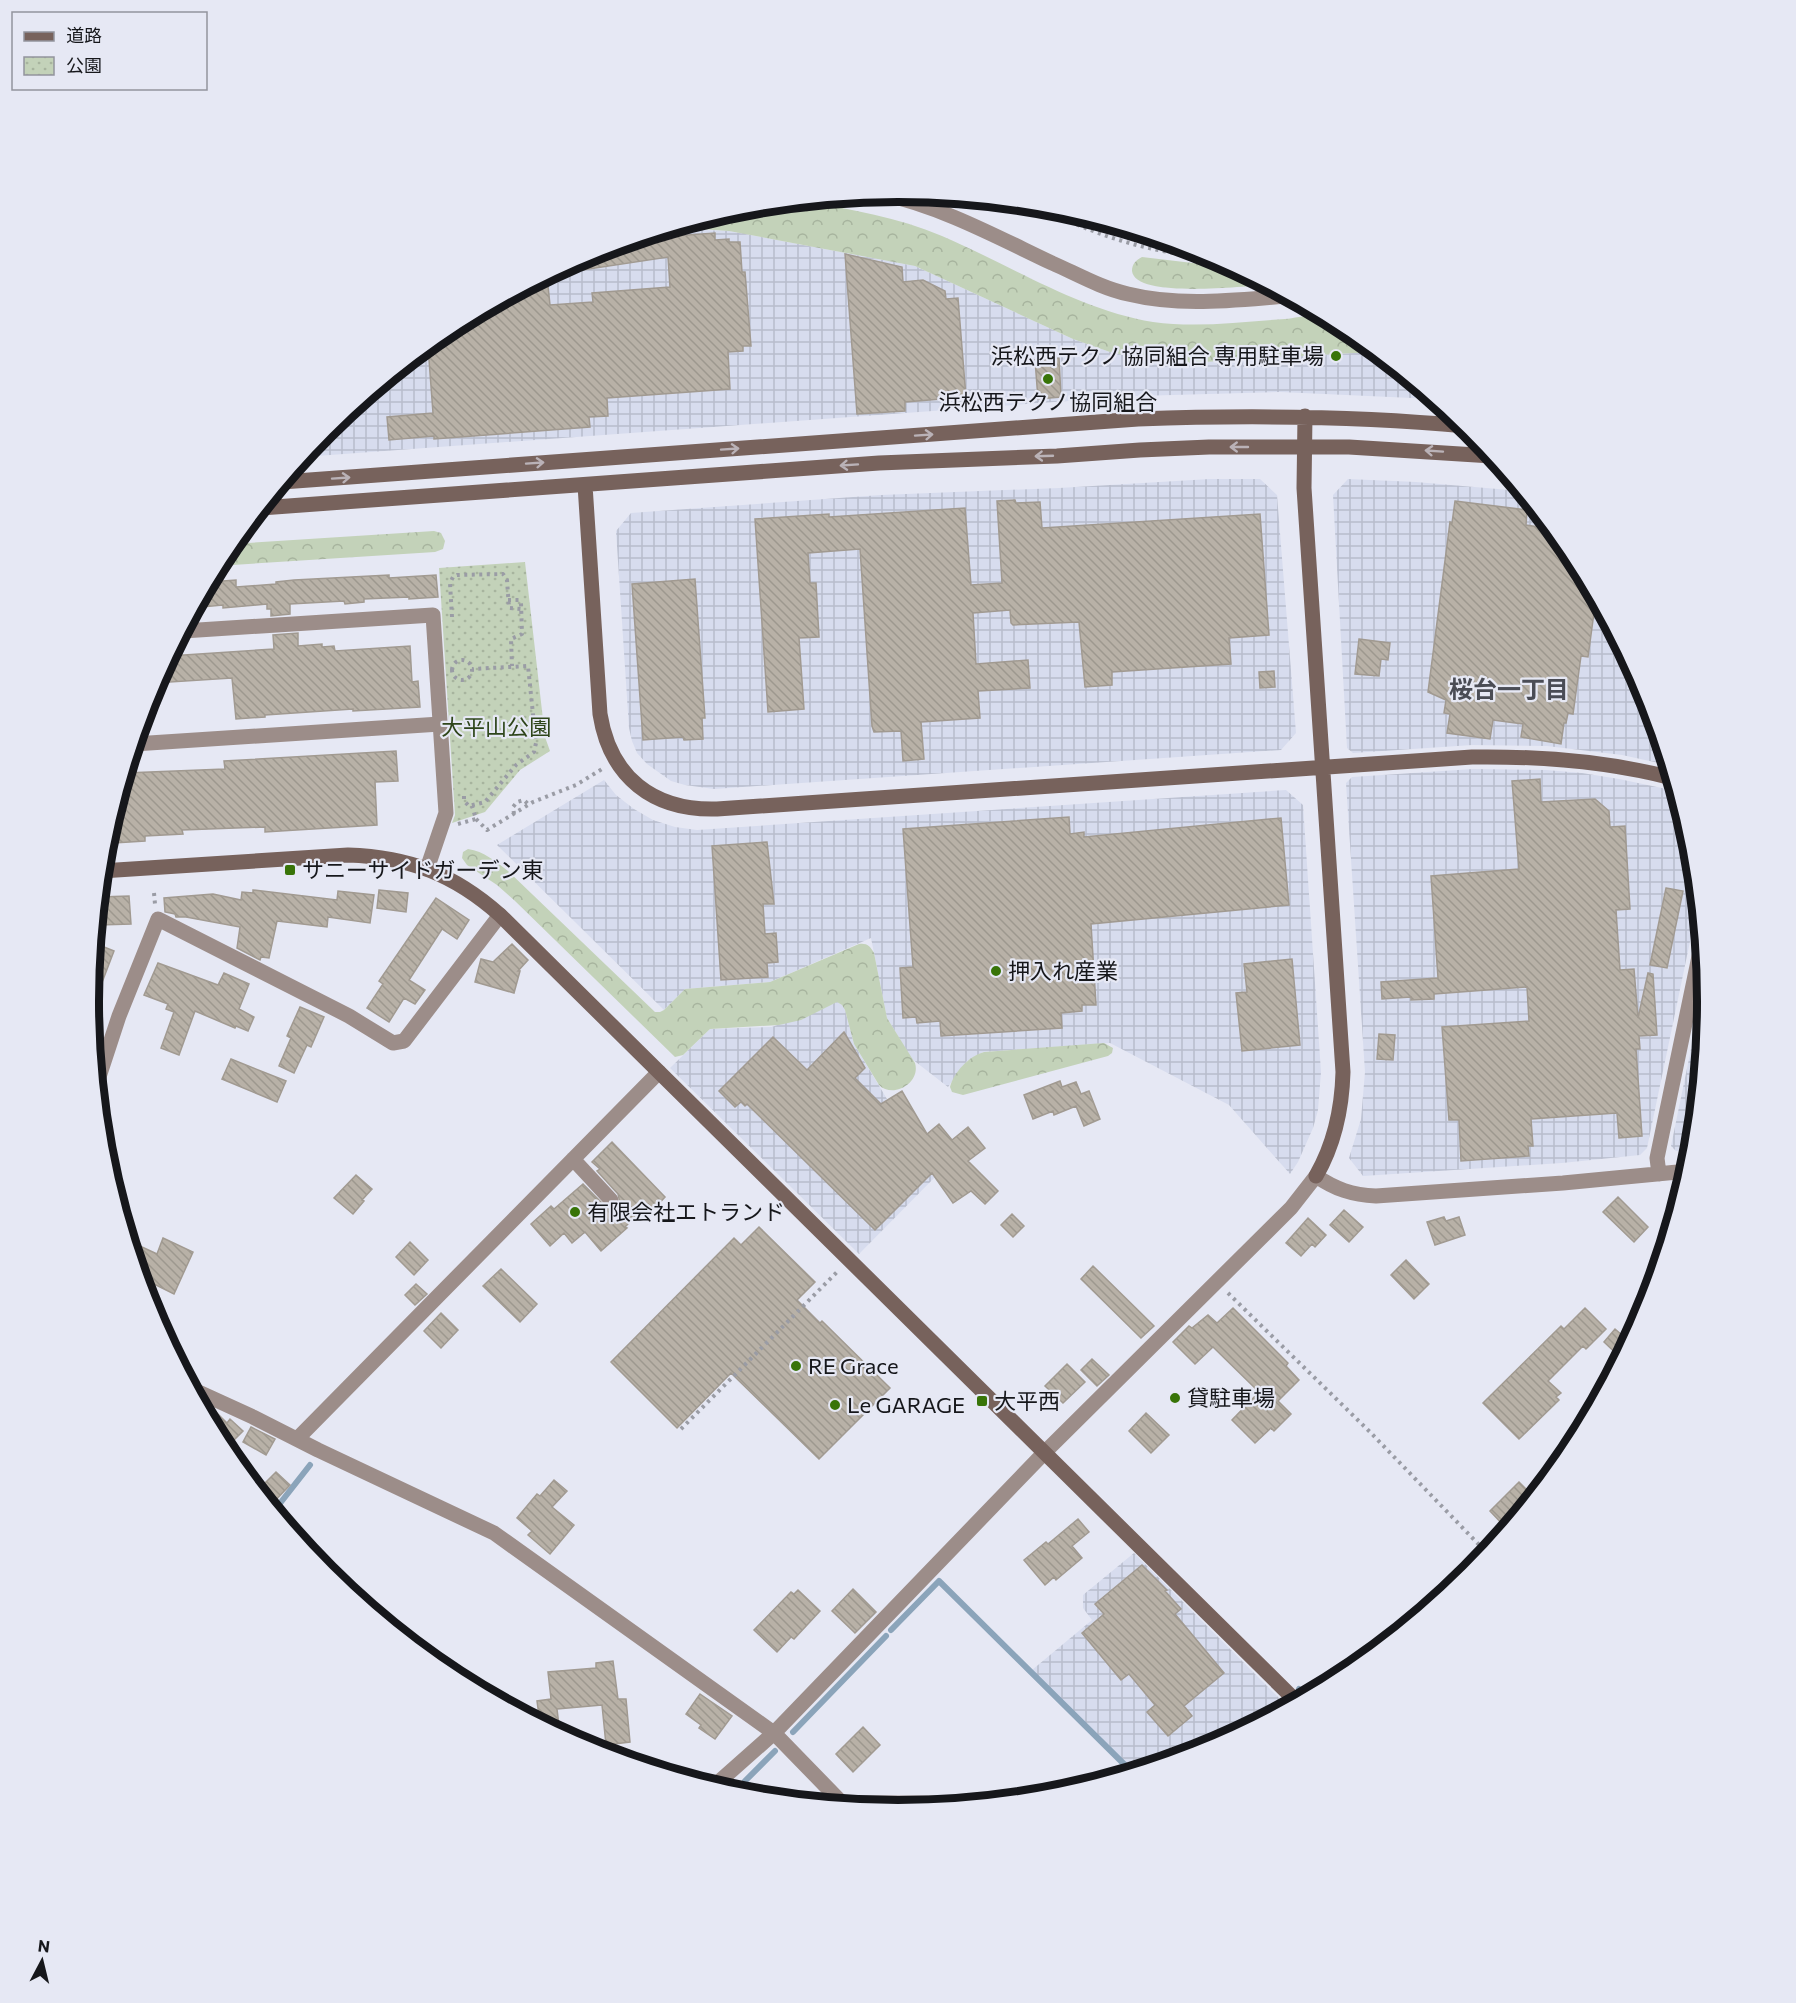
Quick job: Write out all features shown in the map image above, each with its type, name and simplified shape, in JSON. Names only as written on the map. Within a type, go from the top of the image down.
[{"type":"street","points":[[916,203],[948,214],[1096,283],[1126,293],[1156,300],[1188,302],[1273,297]]},
{"type":"street","points":[[721,1780],[774,1733],[1045,1452],[1291,1208],[1316,1176],[1334,1135],[1343,1093],[1343,1072],[1304,488],[1305,416]]},
{"type":"street","points":[[292,481],[1138,419],[1305,416],[1450,425]]},
{"type":"street","points":[[270,507],[879,463],[1209,447],[1418,450],[1480,455]]},
{"type":"street","points":[[585,485],[603,732],[619,766],[646,792],[662,801],[698,810],[717,809],[1472,757],[1584,762],[1664,777]]},
{"type":"street","points":[[190,631],[433,615],[446,813],[427,869]]},
{"type":"street","points":[[142,744],[440,724]]},
{"type":"street","points":[[110,870],[348,855],[390,858],[427,869],[467,889],[500,915],[1291,1696]]},
{"type":"street","points":[[102,1065],[158,919],[349,1016],[393,1043],[404,1041],[500,915]]},
{"type":"street","points":[[1659,1174],[1657,1158],[1696,983]]},
{"type":"street","points":[[297,1439],[659,1072]]},
{"type":"street","points":[[573,1159],[611,1200]]},
{"type":"street","points":[[1316,1176],[1346,1192],[1376,1196],[1678,1172]]},
{"type":"street","points":[[202,1394],[494,1533],[774,1733],[837,1798]]},
{"type":"path","points":[[1065,221],[1114,240],[1174,252]]},
{"type":"path","points":[[452,617],[450,584],[453,577],[503,574],[507,580],[511,609],[521,609]]},
{"type":"path","points":[[508,600],[519,600],[521,609],[522,634],[511,639],[512,667]]},
{"type":"path","points":[[454,651],[455,663],[452,670],[457,688]]},
{"type":"path","points":[[455,663],[461,660],[467,661],[472,669]]},
{"type":"path","points":[[464,791],[466,804],[472,806],[485,802],[516,765],[531,756],[536,748],[528,666],[472,669]]},
{"type":"path","points":[[456,678],[463,680],[468,678],[472,669]]},
{"type":"path","points":[[472,806],[476,819],[487,830],[529,805],[576,784],[602,769]]},
{"type":"path","points":[[514,814],[513,807],[517,802],[524,800],[529,805]]},
{"type":"path","points":[[454,825],[476,819]]},
{"type":"path","points":[[154,892],[155,905]]},
{"type":"path","points":[[681,1429],[850,1259]]},
{"type":"path","points":[[1216,1282],[1370,1432],[1481,1547]]},
{"type":"shaded area","points":[[693,230],[729,231],[915,266],[1073,339],[1110,352],[1148,360],[1187,363],[1364,353],[1422,398],[1280,392],[1137,396],[315,456],[371,401],[412,368],[454,337],[499,310],[592,263]]},
{"type":"shaded area","points":[[1210,479],[1260,479],[1277,495],[1296,733],[1281,750],[714,789],[671,781],[647,764],[637,753],[629,728],[616,531],[631,513],[881,495]]},
{"type":"shaded area","points":[[1348,479],[1512,490],[1532,515],[1590,602],[1615,648],[1636,696],[1661,763],[1622,755],[1547,746],[1472,745],[1353,753],[1347,748],[1333,495]]},
{"type":"shaded area","points":[[1473,769],[1546,770],[1582,773],[1668,789],[1682,846],[1693,927],[1647,1148],[1640,1155],[1562,1163],[1363,1176],[1349,1158],[1361,1119],[1365,1072],[1346,783],[1352,777]]},
{"type":"shaded area","points":[[604,780],[616,795],[653,820],[675,827],[697,830],[1286,790],[1303,805],[1321,1072],[1318,1110],[1298,1162],[1290,1174],[1229,1105],[1110,1043],[983,1052],[967,1061],[948,1087],[912,1059],[887,1018],[871,938],[770,982],[685,989],[664,1010],[497,845]]},
{"type":"shaded area","points":[[837,1002],[845,1010],[854,1044],[887,1099],[885,1101],[915,1151],[938,1174],[859,1254],[670,1068],[710,1029],[772,1027]]},
{"type":"shaded area","points":[[1696,1024],[1690,1106],[1683,1151],[1676,1151],[1671,1146]]},
{"type":"shaded area","points":[[1134,1553],[1282,1701],[1204,1740],[1129,1766],[1032,1670],[1092,1620],[1083,1608],[1083,1595]]},
{"type":"green space","points":[[828,206],[925,229],[1072,297],[1125,316],[1169,324],[1235,323],[1308,316],[1364,353],[1187,363],[1148,360],[1110,352],[1073,339],[915,266],[729,231],[694,229],[742,218]]},
{"type":"green space","points":[[1142,257],[1205,263],[1252,286],[1192,289],[1151,285],[1138,280],[1132,271],[1138,259]]},
{"type":"green space","points":[[434,531],[441,533],[445,541],[443,549],[435,552],[229,565],[244,543]]},
{"type":"green space","name":"大平山公園","points":[[525,562],[545,737],[550,751],[520,770],[485,812],[452,823],[455,815],[439,568]]},
{"type":"green space","points":[[468,849],[485,854],[508,871],[655,1012],[664,1010],[685,989],[770,982],[859,944],[870,947],[874,953],[887,1018],[915,1063],[914,1077],[904,1087],[898,1089],[885,1089],[879,1085],[854,1044],[845,1010],[837,1002],[801,1020],[779,1025],[710,1029],[683,1055],[675,1057],[514,900],[497,885],[467,865],[462,858],[463,852]]},
{"type":"green space","points":[[1104,1043],[1113,1048],[1112,1053],[1108,1056],[963,1095],[952,1092],[950,1087],[963,1065],[984,1052]]},
{"type":"building","points":[[715,233],[715,240],[729,239],[729,242],[740,242],[742,272],[745,272],[751,346],[743,346],[743,351],[728,352],[730,389],[607,398],[608,416],[589,417],[590,427],[434,439],[434,436],[389,440],[387,417],[433,413],[429,356],[454,337],[548,284],[550,305],[593,302],[592,293],[670,287],[668,257],[574,271],[670,236]]},
{"type":"building","points":[[845,254],[902,267],[903,282],[923,280],[945,291],[946,299],[958,298],[966,397],[905,402],[905,411],[857,414]]},
{"type":"building","points":[[1059,358],[1061,397],[1038,399],[1035,360]]},
{"type":"building","points":[[1015,500],[1016,503],[1040,502],[1042,528],[1260,514],[1269,635],[1229,638],[1231,664],[1112,672],[1112,685],[1085,687],[1079,622],[1013,625],[1010,610],[973,613],[976,664],[1028,660],[1030,688],[978,691],[980,718],[921,722],[924,759],[903,761],[901,731],[874,732],[872,726],[860,549],[808,553],[810,583],[816,583],[819,637],[799,638],[804,709],[768,712],[755,519],[829,514],[829,517],[965,508],[971,585],[1002,583],[997,501]]},
{"type":"building","points":[[1455,501],[1527,510],[1526,525],[1541,527],[1594,610],[1588,657],[1581,656],[1573,714],[1568,713],[1566,723],[1564,723],[1561,744],[1521,737],[1523,724],[1493,720],[1490,739],[1447,733],[1450,714],[1444,713],[1446,700],[1428,692],[1450,522],[1452,523]]},
{"type":"building","points":[[436,575],[438,597],[364,599],[364,602],[345,604],[344,601],[290,604],[290,614],[271,616],[271,609],[267,609],[267,604],[223,608],[223,605],[203,607],[219,581],[236,580],[236,587],[276,584],[276,582]]},
{"type":"building","points":[[695,579],[705,718],[702,718],[703,739],[684,740],[683,737],[643,740],[632,584]]},
{"type":"building","points":[[298,633],[298,646],[322,644],[322,647],[334,646],[335,651],[410,646],[412,682],[418,681],[420,707],[353,711],[353,709],[236,719],[232,678],[166,682],[178,655],[274,649],[273,635]]},
{"type":"building","points":[[1359,639],[1390,643],[1388,660],[1381,659],[1379,676],[1355,674]]},
{"type":"building","points":[[1274,671],[1275,687],[1260,688],[1259,672]]},
{"type":"building","points":[[396,751],[398,781],[375,782],[377,825],[265,832],[265,827],[182,830],[183,834],[145,836],[145,841],[115,843],[133,773],[225,769],[224,761]]},
{"type":"building","points":[[1540,779],[1541,802],[1595,799],[1609,811],[1610,827],[1625,826],[1630,909],[1616,910],[1620,970],[1634,969],[1638,1018],[1648,973],[1653,974],[1657,1035],[1639,1036],[1640,1049],[1636,1049],[1642,1136],[1619,1138],[1617,1113],[1531,1119],[1533,1146],[1528,1146],[1529,1156],[1461,1161],[1459,1120],[1449,1120],[1442,1027],[1529,1021],[1527,987],[1434,994],[1434,999],[1411,1000],[1411,997],[1382,999],[1381,982],[1438,978],[1431,876],[1519,869],[1512,781]]},
{"type":"building","points":[[1069,817],[1070,834],[1084,832],[1084,837],[1281,818],[1289,905],[1091,924],[1096,1005],[1082,1005],[1082,1011],[1061,1013],[1062,1028],[941,1036],[940,1021],[917,1023],[916,1017],[903,1018],[900,968],[913,967],[903,829]]},
{"type":"building","points":[[767,842],[774,904],[763,904],[765,934],[776,933],[778,962],[767,963],[768,977],[721,980],[712,846]]},
{"type":"building","points":[[1666,888],[1683,891],[1667,968],[1650,965]]},
{"type":"building","points":[[253,890],[337,900],[338,891],[374,895],[370,923],[328,917],[327,927],[277,921],[269,958],[261,957],[260,960],[237,948],[240,927],[176,917],[175,914],[165,912],[164,898],[213,894],[241,900],[242,892],[253,893]]},
{"type":"building","points":[[379,890],[408,893],[406,912],[377,908]]},
{"type":"building","points":[[129,896],[131,924],[103,925],[106,897]]},
{"type":"building","points":[[436,898],[469,920],[457,939],[442,929],[409,980],[425,990],[415,1004],[404,998],[389,1022],[367,1008],[383,984],[379,981]]},
{"type":"building","points":[[512,944],[528,960],[518,971],[520,971],[514,993],[475,982],[481,959],[493,962]]},
{"type":"building","points":[[101,946],[114,951],[99,989]]},
{"type":"building","points":[[1292,959],[1300,1045],[1242,1051],[1236,993],[1247,992],[1244,964]]},
{"type":"building","points":[[158,963],[218,985],[224,973],[249,984],[239,1009],[254,1017],[248,1031],[195,1011],[179,1055],[161,1048],[174,1012],[166,1009],[168,1004],[144,995]]},
{"type":"building","points":[[300,1007],[324,1017],[311,1047],[307,1045],[294,1073],[279,1066],[291,1038],[287,1036]]},
{"type":"building","points":[[844,1032],[865,1068],[855,1078],[881,1104],[902,1091],[927,1134],[939,1124],[952,1140],[968,1127],[985,1148],[968,1161],[998,1191],[985,1204],[971,1191],[953,1203],[932,1173],[875,1230],[747,1104],[745,1106],[741,1102],[735,1107],[719,1091],[773,1037],[807,1070]]},
{"type":"building","points":[[1379,1034],[1395,1035],[1393,1060],[1377,1059]]},
{"type":"building","points":[[231,1059],[286,1081],[277,1102],[222,1079]]},
{"type":"building","points":[[1060,1081],[1062,1087],[1076,1082],[1081,1094],[1089,1091],[1100,1119],[1084,1126],[1076,1106],[1054,1115],[1053,1111],[1033,1119],[1024,1095]]},
{"type":"building","points":[[612,1142],[665,1197],[654,1209],[648,1204],[625,1227],[627,1228],[601,1251],[585,1232],[572,1243],[564,1233],[550,1246],[531,1224],[551,1206],[554,1209],[583,1184],[608,1209],[614,1209],[620,1203],[618,1194],[592,1162]]},
{"type":"building","points":[[356,1175],[372,1189],[353,1214],[334,1198]]},
{"type":"building","points":[[1618,1197],[1648,1227],[1634,1242],[1603,1212]]},
{"type":"building","points":[[1344,1210],[1363,1227],[1349,1242],[1330,1225]]},
{"type":"building","points":[[1012,1214],[1024,1226],[1013,1237],[1001,1225]]},
{"type":"building","points":[[1444,1217],[1446,1221],[1459,1217],[1465,1235],[1435,1245],[1427,1222]]},
{"type":"building","points":[[1308,1218],[1326,1235],[1315,1247],[1312,1244],[1301,1256],[1286,1243]]},
{"type":"building","points":[[759,1227],[815,1282],[797,1300],[820,1323],[822,1321],[890,1388],[819,1459],[731,1373],[677,1428],[611,1362],[734,1238],[741,1245]]},
{"type":"building","points":[[163,1238],[193,1252],[174,1294],[151,1284],[137,1245],[157,1254]]},
{"type":"building","points":[[410,1242],[428,1260],[414,1275],[396,1257]]},
{"type":"building","points":[[1406,1260],[1429,1284],[1414,1299],[1391,1275]]},
{"type":"building","points":[[1093,1266],[1154,1326],[1141,1338],[1081,1279]]},
{"type":"building","points":[[501,1269],[537,1304],[520,1322],[483,1286]]},
{"type":"building","points":[[416,1284],[427,1294],[415,1305],[405,1295]]},
{"type":"building","points":[[1233,1308],[1288,1363],[1286,1366],[1299,1380],[1278,1401],[1291,1414],[1274,1431],[1271,1428],[1255,1443],[1232,1420],[1259,1392],[1213,1347],[1195,1364],[1173,1342],[1189,1326],[1192,1328],[1208,1315],[1217,1323]]},
{"type":"building","points":[[1585,1308],[1606,1329],[1586,1349],[1583,1346],[1548,1381],[1561,1393],[1556,1397],[1559,1400],[1519,1439],[1483,1403],[1561,1326],[1564,1329]]},
{"type":"building","points":[[441,1313],[458,1330],[441,1348],[424,1331]]},
{"type":"building","points":[[1615,1329],[1623,1336],[1616,1353],[1604,1342]]},
{"type":"building","points":[[1092,1359],[1109,1375],[1097,1386],[1081,1370]]},
{"type":"building","points":[[1067,1364],[1085,1382],[1063,1403],[1045,1386]]},
{"type":"building","points":[[211,1408],[227,1423],[230,1419],[243,1431],[232,1442]]},
{"type":"building","points":[[1146,1413],[1169,1435],[1151,1453],[1129,1431]]},
{"type":"building","points":[[251,1427],[275,1439],[266,1455],[243,1442]]},
{"type":"building","points":[[276,1472],[290,1485],[275,1501],[262,1486]]},
{"type":"building","points":[[554,1480],[567,1491],[552,1507],[574,1525],[550,1554],[528,1535],[532,1531],[517,1518],[537,1494],[540,1496]]},
{"type":"building","points":[[1519,1482],[1529,1492],[1502,1524],[1490,1511]]},
{"type":"building","points":[[1078,1519],[1089,1532],[1072,1546],[1082,1558],[1056,1580],[1054,1577],[1045,1585],[1024,1560]]},
{"type":"building","points":[[1142,1565],[1167,1590],[1165,1591],[1181,1609],[1175,1614],[1224,1673],[1184,1706],[1192,1716],[1168,1736],[1147,1712],[1155,1705],[1129,1674],[1121,1680],[1082,1633],[1104,1614],[1095,1604]]},
{"type":"building","points":[[853,1589],[876,1612],[855,1633],[832,1611]]},
{"type":"building","points":[[798,1590],[820,1611],[794,1639],[791,1637],[777,1652],[754,1630],[791,1592],[794,1594]]},
{"type":"building","points":[[613,1661],[618,1699],[626,1699],[630,1742],[606,1745],[602,1705],[557,1709],[559,1724],[539,1715],[537,1701],[551,1699],[548,1672],[596,1668],[596,1663]]},
{"type":"building","points":[[700,1694],[732,1716],[715,1739],[699,1728],[701,1725],[686,1714]]},
{"type":"building","points":[[863,1727],[880,1745],[853,1772],[836,1754]]},
{"type":"waterway","points":[[278,1505],[310,1465]]},
{"type":"waterway","points":[[891,1630],[939,1581],[1126,1767]]},
{"type":"waterway","points":[[793,1732],[886,1636]]},
{"type":"waterway","points":[[750,1786],[745,1781],[775,1751]]},
{"type":"place","name":"浜松西テクノ協同組合 専用駐車場","points":[[1336,356]]},
{"type":"place","name":"浜松西テクノ協同組合","points":[[1048,379]]},
{"type":"place","name":"サニーサイドガーデン東","points":[[290,870]]},
{"type":"place","name":"押入れ産業","points":[[996,971]]},
{"type":"place","name":"有限会社エトランド","points":[[575,1212]]},
{"type":"place","name":"RE Grace","points":[[796,1366]]},
{"type":"place","name":"貸駐車場","points":[[1175,1398]]},
{"type":"place","name":"大平西","points":[[982,1401]]},
{"type":"place","name":"Le GARAGE","points":[[835,1405]]},
{"type":"district","name":"桜台一丁目","points":[[1509,690]]}]
